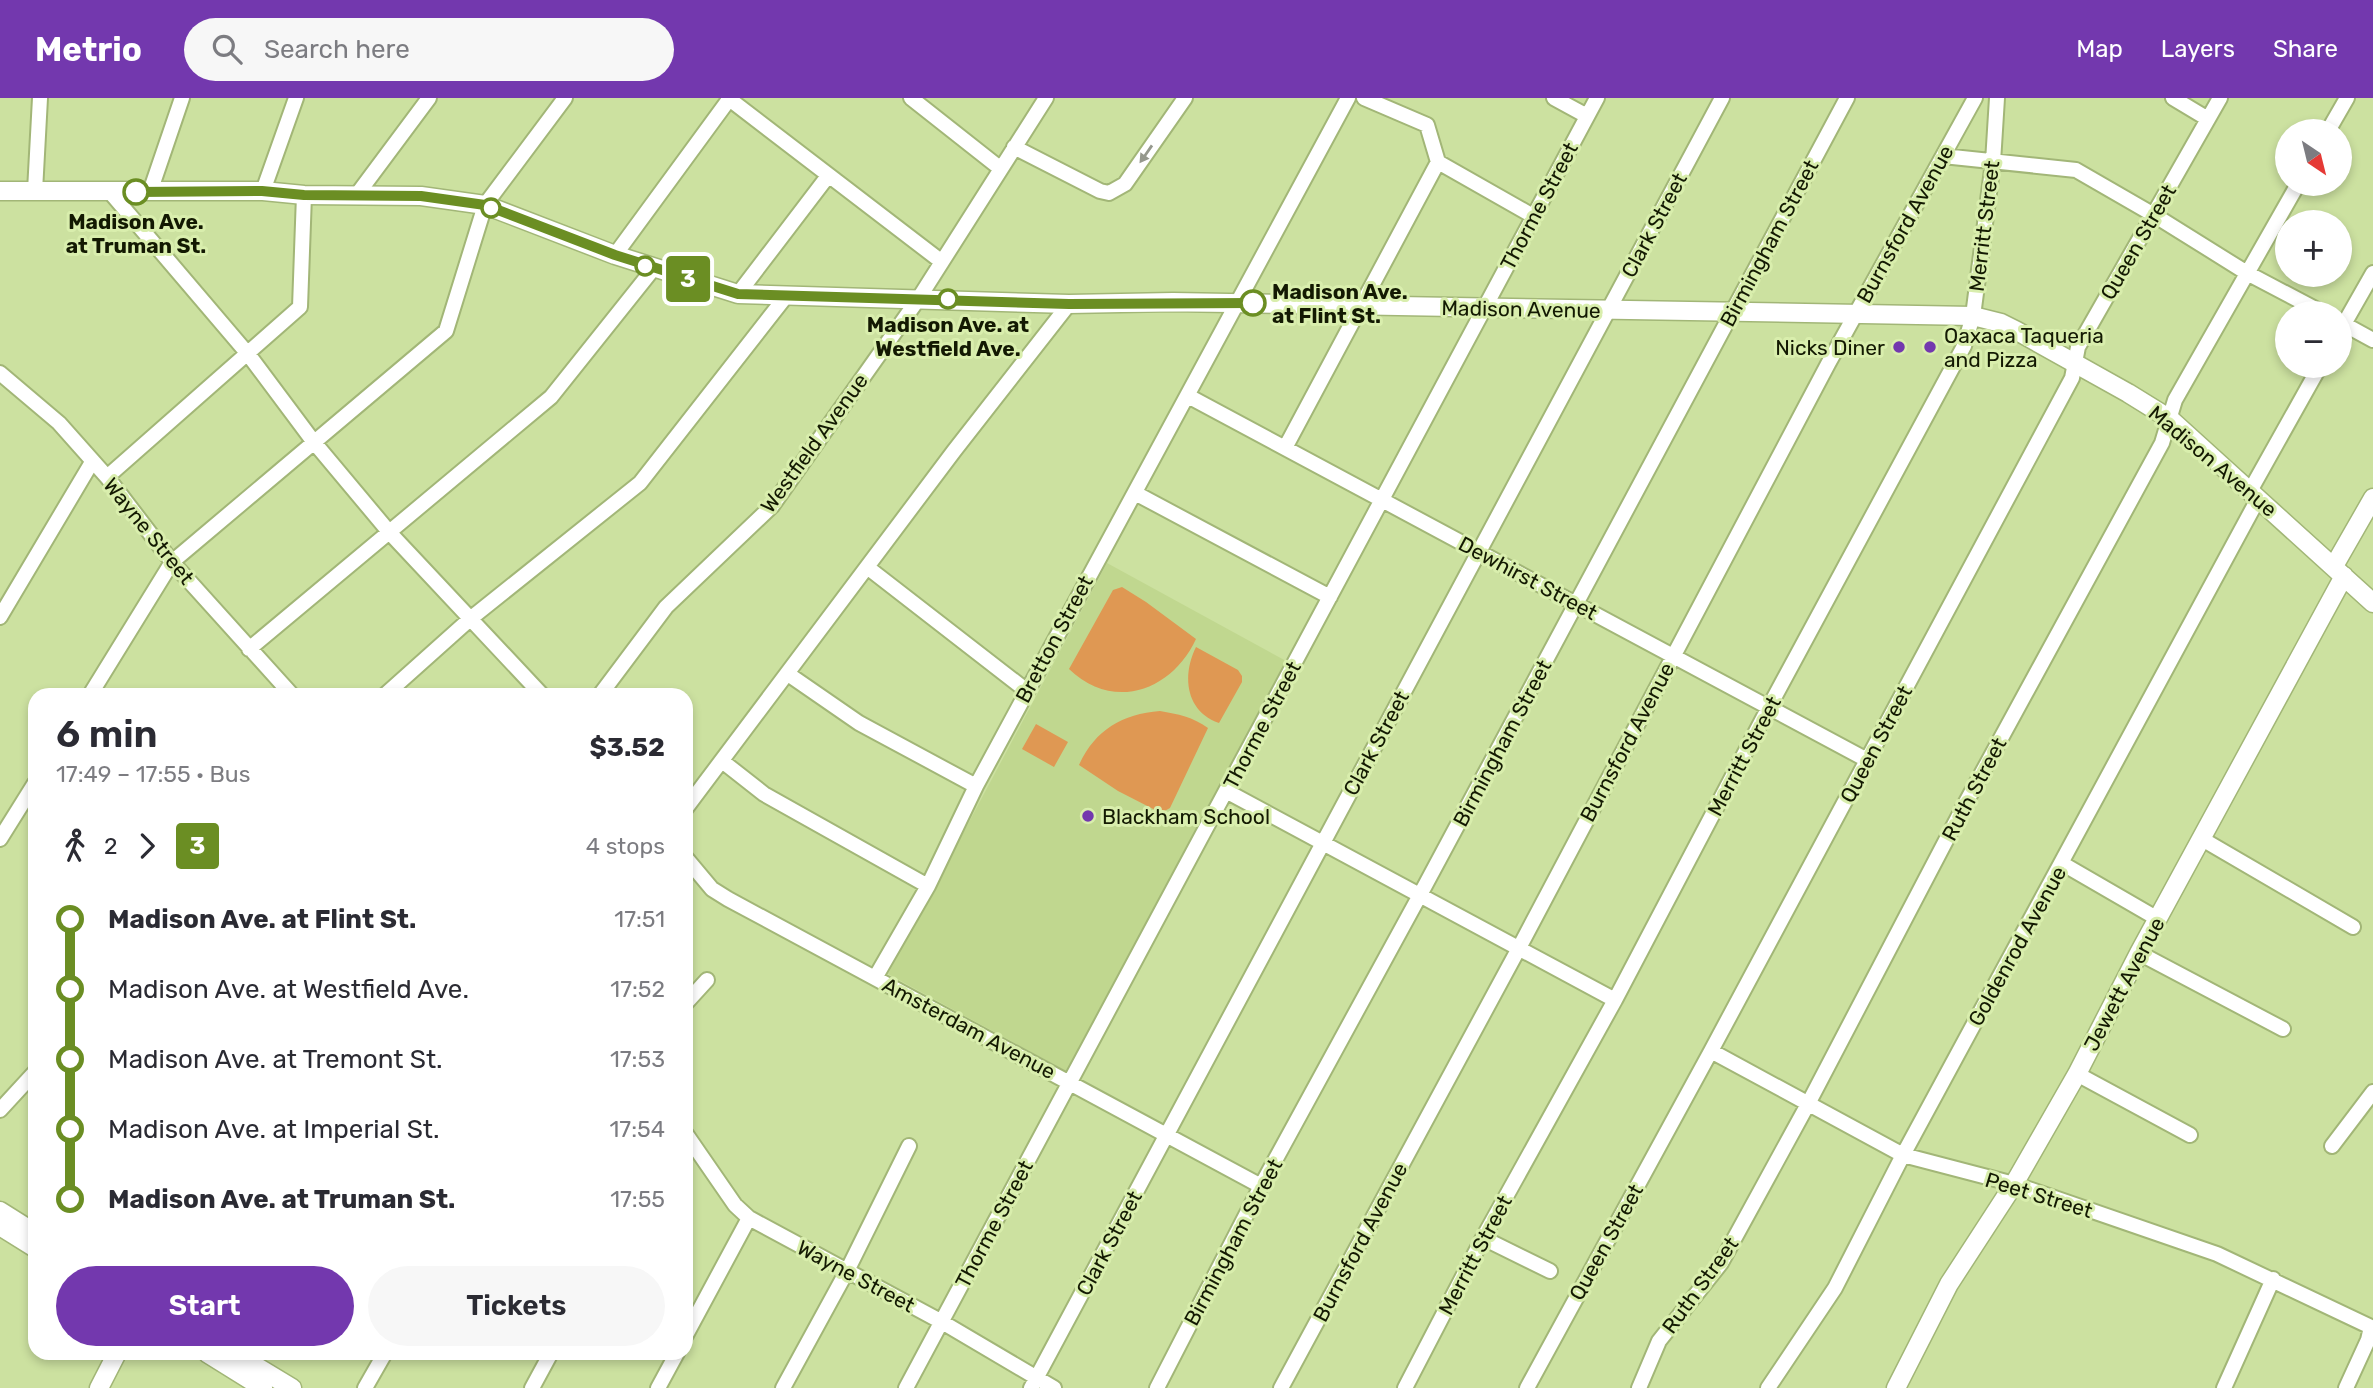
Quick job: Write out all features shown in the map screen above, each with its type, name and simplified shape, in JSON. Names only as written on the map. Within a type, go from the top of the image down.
[{"type":"main road","name":"Madison Avenue","points":[[0,191],[262,191],[304,195],[421,196],[485,205],[615,255],[738,294],[1069,304],[1238,303],[1973,316],[2001,323],[2170,419],[2373,603]]},
{"type":"main road","name":"Jewett Avenue","points":[[1896,1388],[1949,1284],[2014,1184],[2077,1074],[2202,839],[2339,571],[2373,498]]},
{"type":"main road","points":[[0,1211],[28,1229]]},
{"type":"main road","points":[[0,1226],[28,1244]]},
{"type":"main road","points":[[99,1388],[113,1360]]},
{"type":"main road","points":[[234,1360],[263,1388]]},
{"type":"main road","points":[[238,1360],[292,1388]]},
{"type":"street","points":[[35,191],[40,98]]},
{"type":"street","points":[[150,192],[182,98]]},
{"type":"street","points":[[262,191],[296,98]]},
{"type":"street","points":[[356,196],[429,98]]},
{"type":"street","points":[[94,688],[172,562],[446,331],[485,205],[565,98]]},
{"type":"street","points":[[615,255],[729,98],[942,262]]},
{"type":"street","points":[[911,98],[1001,169]]},
{"type":"street","name":"Westfield Avenue","points":[[605,688],[666,607],[772,506],[919,298],[1046,98]]},
{"type":"street","points":[[1014,147],[1100,191],[1109,192],[1125,184],[1185,98]]},
{"type":"street","name":"Bretton Street","points":[[875,978],[928,886],[976,786],[1348,98]]},
{"type":"street","points":[[1364,98],[1427,125],[1438,162],[1533,216]]},
{"type":"street","points":[[1554,98],[1587,116]]},
{"type":"street","name":"Thorme Street","points":[[906,1388],[1597,98]]},
{"type":"street","name":"Clark Street","points":[[1034,1383],[1722,98]]},
{"type":"street","name":"Birmingham Street","points":[[1157,1388],[1261,1186],[1847,98]]},
{"type":"street","name":"Burnsford Avenue","points":[[1281,1388],[1855,314],[1975,98]]},
{"type":"street","name":"Merritt Street","points":[[1405,1388],[1483,1238],[1615,1000],[1964,346],[1973,316],[1993,162],[1997,98]]},
{"type":"street","points":[[2173,98],[2208,119]]},
{"type":"street","name":"Queen Street","points":[[1527,1388],[1712,1051],[2072,378],[2078,347],[2220,98]]},
{"type":"street","points":[[2335,119],[2347,98]]},
{"type":"street","points":[[1943,156],[2076,170],[2247,273],[2300,301]]},
{"type":"street","points":[[1285,448],[1438,162]]},
{"type":"street","points":[[738,294],[828,176]]},
{"type":"street","points":[[110,192],[248,354],[313,441],[390,533],[535,688]]},
{"type":"street","points":[[107,477],[300,307],[304,195]]},
{"type":"street","name":"Ruth Street","points":[[1639,1388],[1659,1341],[1721,1263],[1808,1104],[1968,800],[2162,443],[2175,400],[2291,196]]},
{"type":"street","points":[[249,649],[551,397],[654,268]]},
{"type":"street","points":[[2352,308],[2373,273]]},
{"type":"street","points":[[393,688],[470,620],[640,483],[787,295]]},
{"type":"street","points":[[693,799],[1069,304]]},
{"type":"street","points":[[2352,331],[2373,340]]},
{"type":"street","name":"Wayne Street","points":[[1,375],[60,424],[107,477],[172,562],[285,688]]},
{"type":"street","name":"Goldenrod Avenue","points":[[1768,1388],[1835,1288],[1903,1155],[2063,864],[2314,378]]},
{"type":"street","name":"Dewhirst Street","points":[[1188,396],[1867,760]]},
{"type":"street","points":[[0,617],[92,462]]},
{"type":"street","points":[[1135,493],[1330,597]]},
{"type":"street","points":[[867,567],[1027,691]]},
{"type":"street","points":[[788,674],[859,723],[976,786]]},
{"type":"street","points":[[722,761],[764,794],[928,886]]},
{"type":"street","points":[[1226,791],[1615,1000]]},
{"type":"street","points":[[0,839],[28,794]]},
{"type":"street","points":[[2202,839],[2353,927]]},
{"type":"street","points":[[2063,864],[2158,919]]},
{"type":"street","name":"Amsterdam Avenue","points":[[693,866],[715,891],[1261,1186]]},
{"type":"street","points":[[2139,953],[2283,1029]]},
{"type":"street","points":[[693,995],[707,980]]},
{"type":"street","name":"Peet Street","points":[[1712,1051],[1903,1155],[2014,1184],[2217,1254],[2372,1327]]},
{"type":"street","points":[[2077,1074],[2190,1135]]},
{"type":"street","points":[[0,1110],[28,1080]]},
{"type":"street","points":[[2332,1146],[2373,1092]]},
{"type":"street","name":"Wayne Street","points":[[693,1144],[735,1205],[749,1218],[942,1322],[1034,1383],[1054,1388]]},
{"type":"street","points":[[783,1388],[847,1271],[909,1146]]},
{"type":"street","points":[[693,1322],[749,1218]]},
{"type":"street","points":[[1483,1238],[1550,1271]]},
{"type":"street","points":[[2224,1388],[2273,1279]]},
{"type":"street","points":[[2346,1388],[2372,1327]]},
{"type":"street","points":[[365,1388],[381,1360]]},
{"type":"street","points":[[532,1388],[547,1360]]},
{"type":"street","points":[[658,1388],[673,1360]]},
{"type":"shaded area","name":"Blackham School","points":[[1107,563],[1288,662],[1066,1071],[888,974]]},
{"type":"shaded area","points":[[1122,587],[1196,639],[1172,672],[1157,683],[1140,690],[1122,692],[1104,690],[1086,682],[1069,669],[1113,590]]},
{"type":"shaded area","points":[[1196,647],[1238,670],[1242,676],[1242,682],[1219,723],[1199,710],[1193,701],[1188,680]]},
{"type":"shaded area","points":[[1160,711],[1185,716],[1208,728],[1170,808],[1161,813],[1118,791],[1079,765],[1093,742],[1111,726],[1134,716]]},
{"type":"shaded area","points":[[1036,724],[1068,742],[1054,767],[1022,749]]},
{"type":"bus line","name":"3","points":[[136,192],[262,191],[304,195],[421,196],[485,205],[615,255],[738,294],[1069,304],[1253,303]]},
{"type":"place","name":"Madison Ave. at Truman St.","points":[[136,192]]},
{"type":"place","name":"Madison Ave. at Westfield Ave.","points":[[948,299]]},
{"type":"place","name":"Madison Ave. at Flint St.","points":[[1253,303]]},
{"type":"place","name":"Nicks Diner","points":[[1899,347]]},
{"type":"place","name":"Oaxaca Taqueria and Pizza","points":[[1930,347]]},
{"type":"place","name":"Blackham School","points":[[1088,816]]}]
